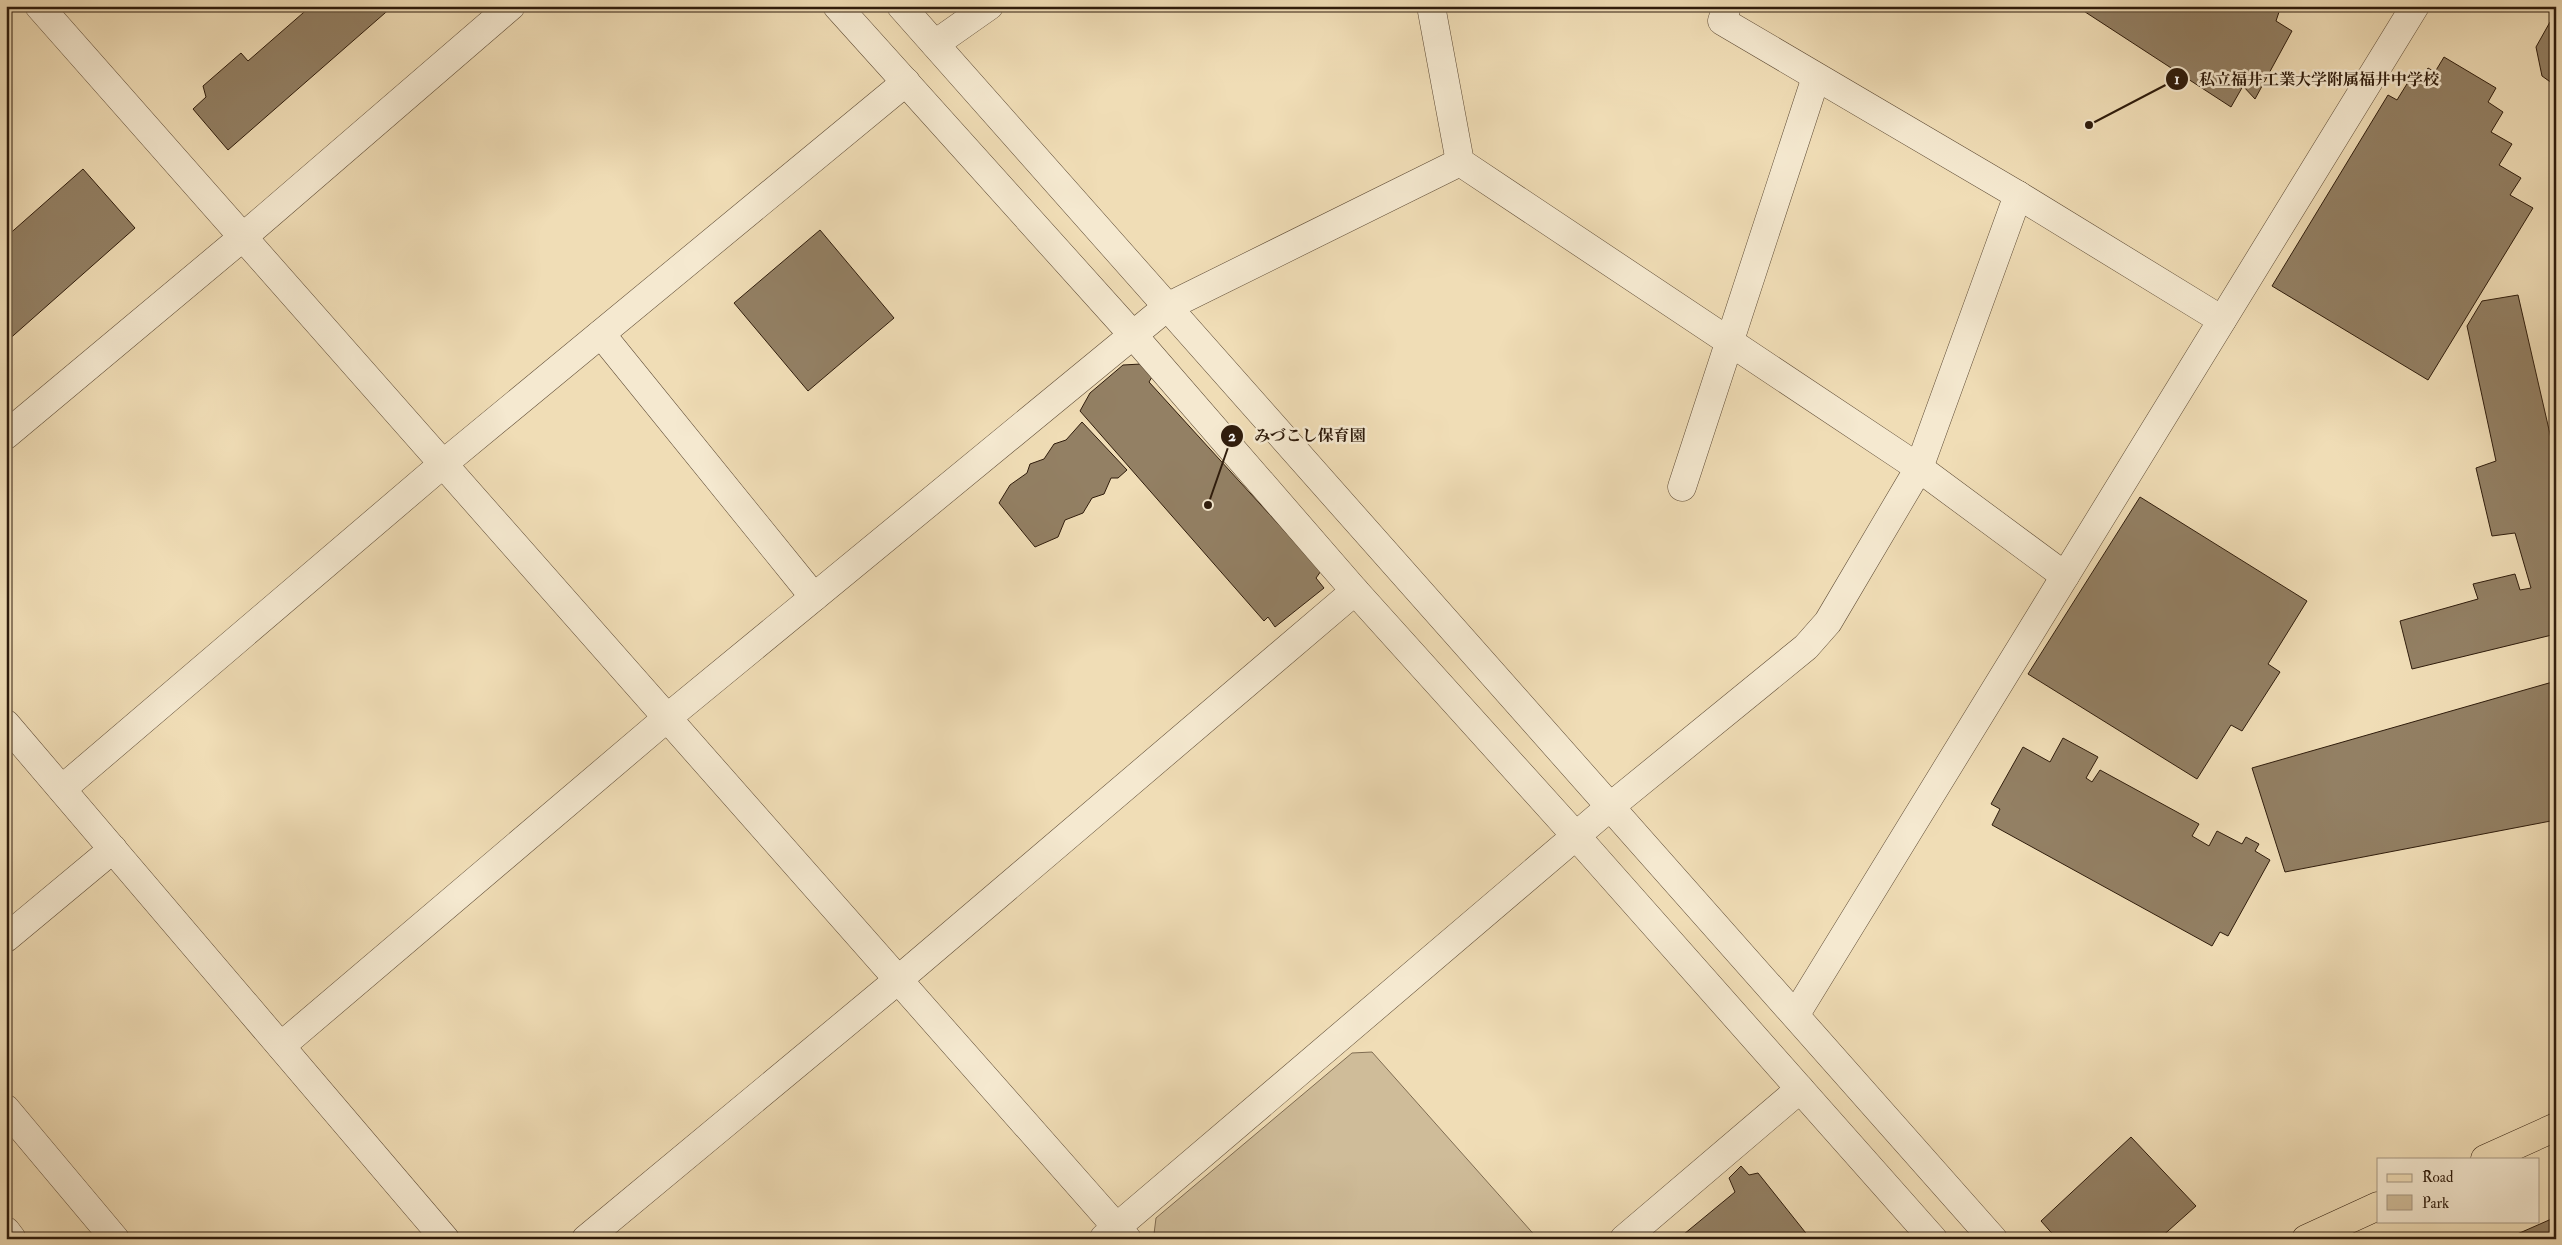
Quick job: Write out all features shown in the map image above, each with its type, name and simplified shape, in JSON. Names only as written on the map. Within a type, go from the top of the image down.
[{"type":"main road","points":[[2487,1158],[2556,1127]]},
{"type":"main road","points":[[2306,1239],[2377,1206]]},
{"type":"street","points":[[39,6],[898,980],[1115,1235],[1611,806],[1806,647],[1828,622],[1919,468],[2018,195]]},
{"type":"street","points":[[6,435],[243,237],[511,6]]},
{"type":"street","points":[[837,6],[1133,336],[1355,591],[1576,836],[1933,1239]]},
{"type":"street","points":[[901,6],[1796,1014],[1993,1239]]},
{"type":"street","points":[[935,44],[989,6]]},
{"type":"street","points":[[1431,6],[1460,162],[1919,468],[2065,576]]},
{"type":"street","points":[[1727,6],[1722,21],[2018,195],[2222,320]]},
{"type":"street","points":[[1796,1014],[2415,6]]},
{"type":"street","points":[[1682,487],[1816,77]]},
{"type":"street","points":[[62,789],[443,464],[906,82]]},
{"type":"street","points":[[281,1046],[667,718],[1167,307],[1460,162]]},
{"type":"street","points":[[601,334],[814,597]]},
{"type":"street","points":[[586,1239],[898,980],[1355,591]]},
{"type":"street","points":[[6,724],[445,1239]]},
{"type":"street","points":[[6,938],[113,849]]},
{"type":"street","points":[[1624,1239],[1800,1089]]},
{"type":"street","points":[[6,1109],[115,1239]]},
{"type":"street","points":[[6,1232],[12,1239]]},
{"type":"green space","points":[[1372,1052],[1538,1239],[1158,1239],[1154,1234],[1156,1218],[1352,1053]]},
{"type":"building","points":[[311,6],[393,6],[228,150],[193,109],[206,97],[203,86],[241,53],[248,61]]},
{"type":"building","points":[[2076,6],[2281,6],[2276,21],[2292,31],[2255,99],[2243,86],[2231,107]]},
{"type":"building","points":[[2556,21],[2556,86],[2542,76],[2536,47],[2550,22]]},
{"type":"building","points":[[2444,57],[2496,88],[2488,102],[2503,112],[2491,132],[2512,144],[2499,165],[2521,178],[2510,195],[2533,208],[2428,380],[2272,286],[2388,95],[2397,100],[2410,79],[2418,84],[2428,68],[2435,72]]},
{"type":"building","points":[[83,169],[135,228],[6,342],[6,237]]},
{"type":"building","points":[[820,230],[894,318],[808,391],[734,303]]},
{"type":"building","points":[[2518,295],[2556,460],[2556,634],[2412,669],[2400,621],[2478,599],[2473,584],[2515,574],[2520,590],[2531,588],[2515,533],[2492,536],[2476,468],[2496,461],[2467,326],[2482,301]]},
{"type":"building","points":[[1141,364],[1152,377],[1149,382],[1321,571],[1316,578],[1324,588],[1275,627],[1268,617],[1264,621],[1080,411],[1090,393],[1123,365]]},
{"type":"building","points":[[1082,422],[1127,470],[1118,478],[1111,478],[1104,494],[1092,498],[1083,513],[1065,520],[1058,537],[1035,547],[999,503],[1010,485],[1027,473],[1030,464],[1044,459],[1054,444],[1066,440]]},
{"type":"building","points":[[2140,497],[2307,601],[2268,664],[2280,672],[2242,731],[2231,725],[2197,779],[2028,674]]},
{"type":"building","points":[[2556,681],[2556,820],[2285,872],[2252,768]]},
{"type":"building","points":[[2063,738],[2098,757],[2086,778],[2092,782],[2100,770],[2199,824],[2192,836],[2209,846],[2217,831],[2242,844],[2246,837],[2259,844],[2255,851],[2270,860],[2228,936],[2220,932],[2212,946],[1992,825],[2000,809],[1991,804],[2023,747],[2050,762]]},
{"type":"building","points":[[2131,1137],[2196,1206],[2159,1239],[2057,1239],[2041,1221]]},
{"type":"building","points":[[1741,1166],[1749,1175],[1758,1173],[1809,1237],[1806,1239],[1678,1239],[1735,1192],[1729,1178]]},
{"type":"building","points":[[2556,1217],[2556,1239],[2517,1239],[2515,1235]]},
{"type":"place","name":"私立福井工業大学附属福井中学校","points":[[2089,125]]},
{"type":"place","name":"みづこし保育園","points":[[1208,505]]}]
